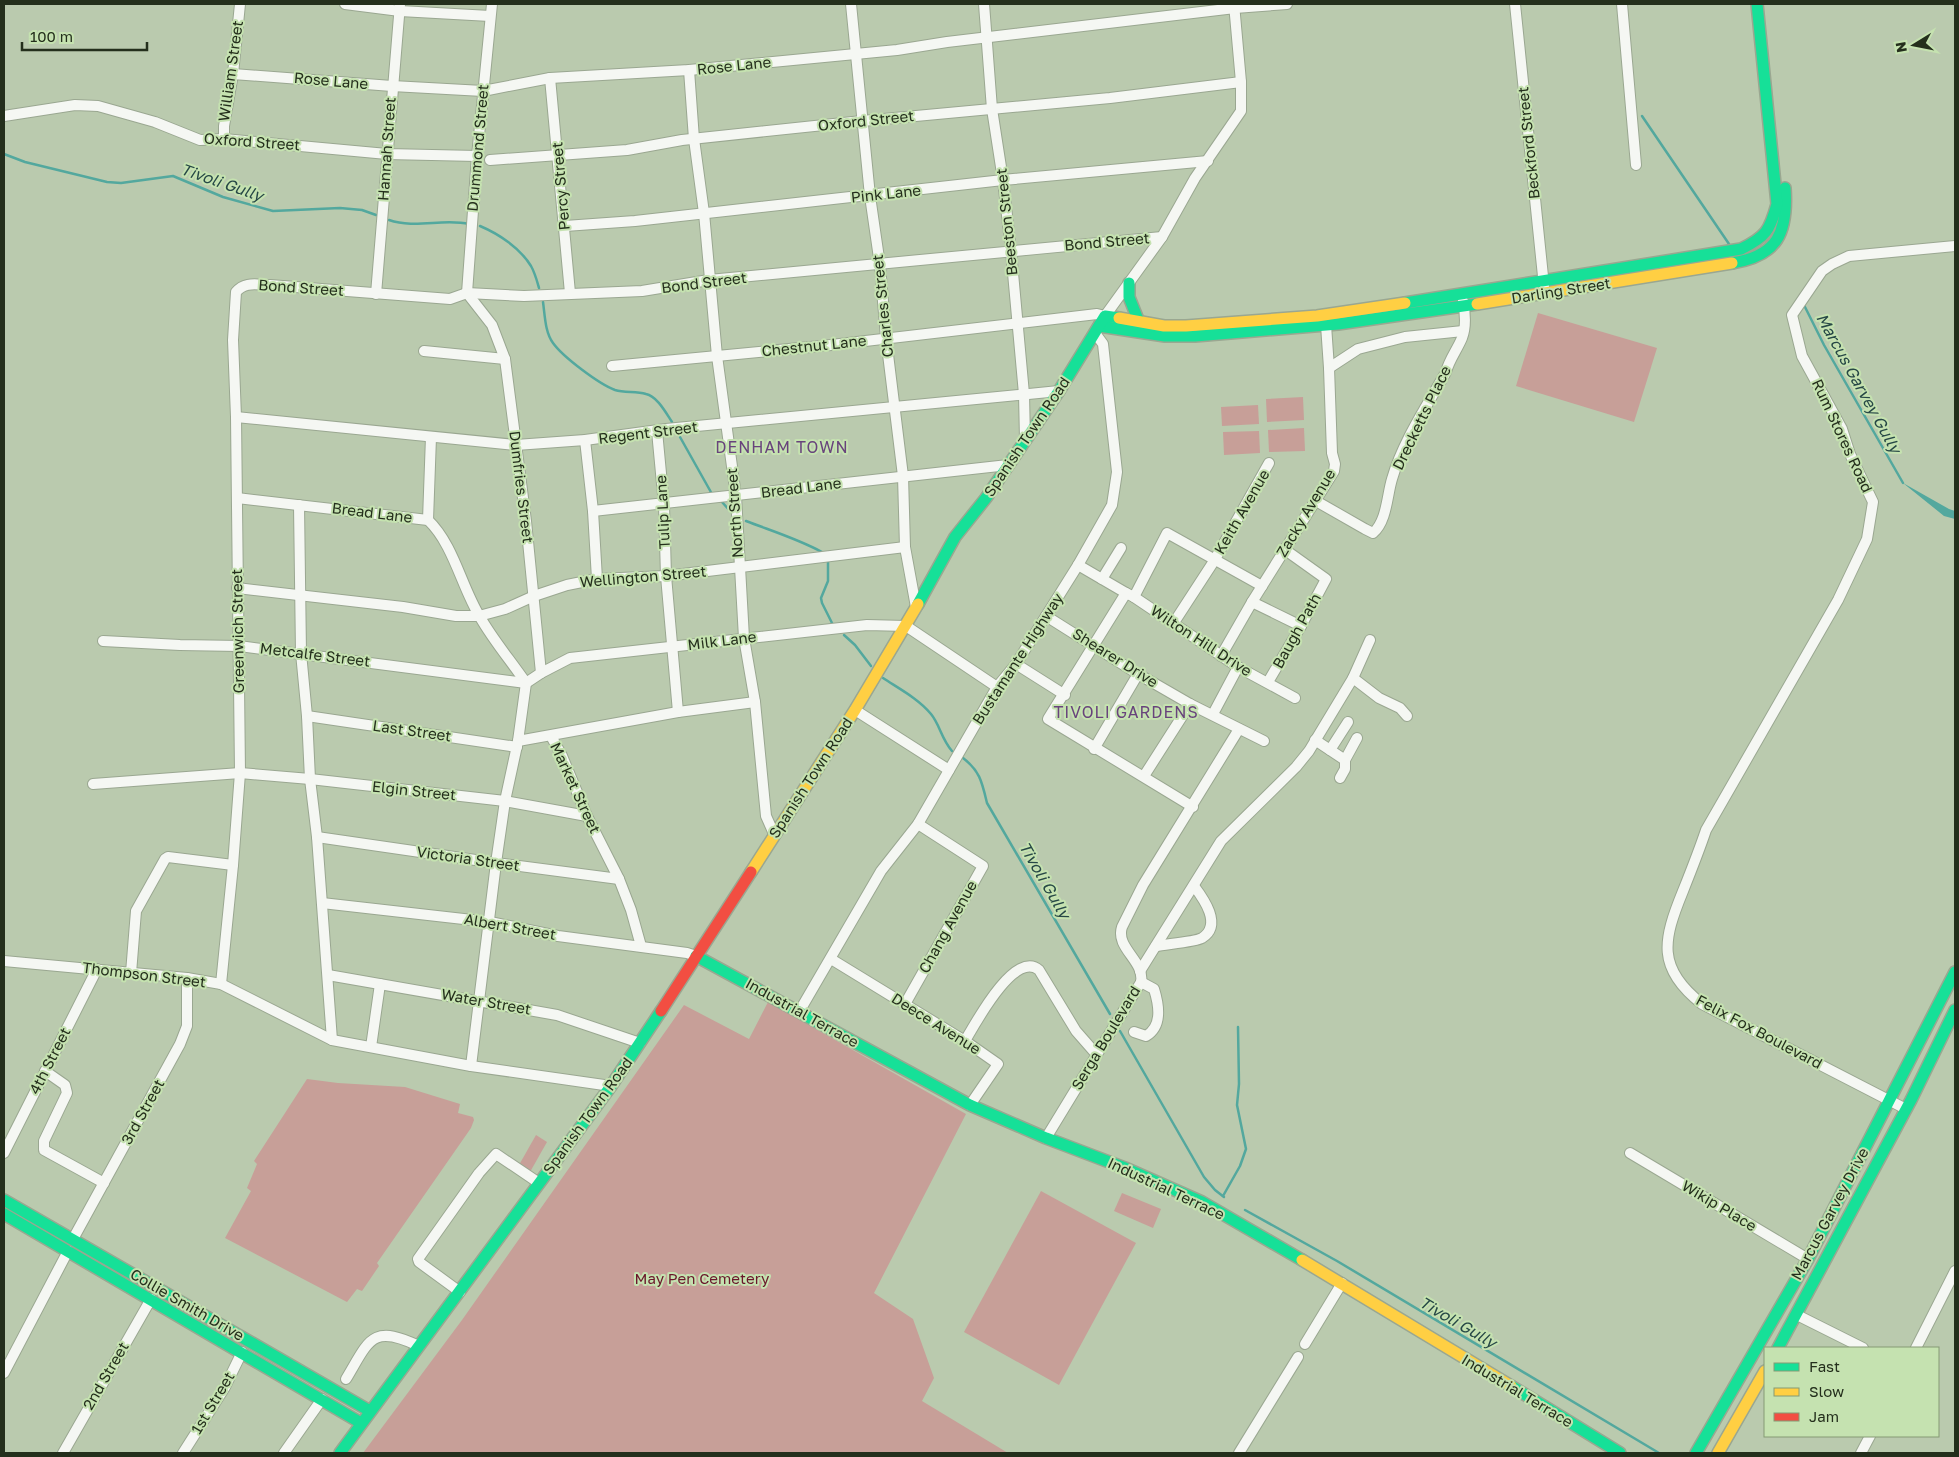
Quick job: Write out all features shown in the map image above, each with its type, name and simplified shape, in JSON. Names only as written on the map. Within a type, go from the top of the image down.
[{"type":"main road","name":"Darling Street","points":[[1100,325],[1177,337],[1326,325],[1544,288],[1702,269],[1746,261],[1764,254],[1777,242],[1785,224],[1786,202],[1763,21],[1757,4]]},
{"type":"main road","name":"Darling Street","points":[[1544,288],[1566,278],[1699,257],[1750,246],[1767,232],[1777,204],[1763,21],[1765,4]]},
{"type":"main road","points":[[1699,257],[1702,269]]},
{"type":"main road","points":[[1129,283],[1129,298],[1139,322]]},
{"type":"main road","name":"Darling Street","points":[[1100,325],[1139,322],[1164,326],[1195,326],[1463,301]]},
{"type":"main road","name":"Spanish Town Road","points":[[340,1453],[611,1086],[855,710],[906,626],[955,537],[986,498],[1060,390],[1100,325]]},
{"type":"main road","name":"Industrial Terrace","points":[[696,956],[705,959],[970,1105],[1046,1138],[1125,1168],[1202,1202],[1342,1283],[1620,1453]]},
{"type":"main road","name":"Marcus Garvey Drive","points":[[1696,1453],[1808,1259],[1955,972]]},
{"type":"main road","name":"Marcus Garvey Drive","points":[[1779,1347],[1906,1110],[1955,1010]]},
{"type":"main road","name":"Collie Smith Drive","points":[[4,1200],[370,1411]]},
{"type":"main road","name":"Collie Smith Drive","points":[[4,1214],[361,1423]]},
{"type":"main road","points":[[1718,1453],[1764,1373]]},
{"type":"street","name":"William Street","points":[[224,139],[224,126],[233,74],[240,4]]},
{"type":"street","points":[[344,4],[490,16]]},
{"type":"street","name":"Drummond Street","points":[[468,293],[476,156],[492,4]]},
{"type":"street","name":"Charles Street","points":[[851,4],[870,196],[880,265],[886,338],[903,476],[905,547],[916,607]]},
{"type":"street","name":"Beeston Street","points":[[984,4],[992,108],[1011,251],[1024,394],[1025,440]]},
{"type":"street","name":"Rose Lane","points":[[233,74],[483,91],[550,78],[689,70],[857,54],[1234,6],[1287,4]]},
{"type":"street","name":"Beckford Street","points":[[1515,4],[1544,288]]},
{"type":"street","points":[[1622,4],[1636,165]]},
{"type":"street","name":"Spanish Town Road","points":[[1100,325],[1162,237],[1195,178],[1241,111],[1241,82],[1234,6]]},
{"type":"street","name":"Hannah Street","points":[[376,294],[400,8]]},
{"type":"street","name":"North Street","points":[[689,70],[694,139],[704,213],[717,356],[736,496],[744,638],[755,702],[766,816],[774,834]]},
{"type":"street","name":"Percy Street","points":[[550,78],[570,294]]},
{"type":"street","name":"Oxford Street","points":[[490,160],[627,150],[682,140],[862,120],[1110,98],[1241,82]]},
{"type":"street","name":"Oxford Street","points":[[4,116],[75,105],[92,105],[132,114],[200,140],[224,139],[387,154],[476,156]]},
{"type":"street","name":"Pink Lane","points":[[564,226],[634,221],[1003,180],[1208,161]]},
{"type":"street","name":"Bond Street","points":[[247,284],[450,299],[468,293],[524,296],[642,291],[709,280],[1162,237]]},
{"type":"street","name":"Rum Stores Road","points":[[1706,830],[1838,600],[1867,539],[1873,502],[1850,454],[1842,429],[1802,356],[1792,315],[1822,271],[1849,256],[1955,246]]},
{"type":"street","name":"Greenwich Street","points":[[220,984],[233,865],[240,773],[236,417],[233,340],[236,292],[241,286],[247,284]]},
{"type":"street","name":"Dumfries Street","points":[[468,293],[492,325],[505,359],[526,521],[541,673]]},
{"type":"street","name":"Drecketts Place","points":[[1316,501],[1365,529],[1374,533],[1377,529],[1382,520],[1397,468],[1408,441],[1446,372],[1448,364],[1462,338],[1463,301]]},
{"type":"street","name":"Chestnut Lane","points":[[612,366],[1017,325],[1098,314],[1100,325]]},
{"type":"street","name":"Bustamante Highway","points":[[800,1012],[882,871],[918,824],[997,687],[1016,664],[1078,565],[1112,505],[1117,472],[1100,325]]},
{"type":"street","name":"Zacky Avenue","points":[[1221,656],[1252,602],[1334,471],[1326,325]]},
{"type":"street","points":[[1329,368],[1358,349],[1406,336],[1463,331]]},
{"type":"street","points":[[424,351],[505,359]]},
{"type":"street","name":"Regent Street","points":[[236,417],[516,445],[585,440],[666,429],[1060,390]]},
{"type":"street","name":"Tulip Lane","points":[[658,431],[664,505],[666,576],[678,712]]},
{"type":"street","points":[[428,520],[432,436]]},
{"type":"street","points":[[585,440],[593,512],[597,580]]},
{"type":"street","name":"Keith Avenue","points":[[1173,624],[1214,561],[1269,464]]},
{"type":"street","name":"Bread Lane","points":[[593,512],[1008,465]]},
{"type":"street","name":"Bread Lane","points":[[237,498],[428,520],[436,528],[449,552],[479,616]]},
{"type":"street","points":[[299,505],[300,653],[308,716],[310,779],[317,837],[332,1040]]},
{"type":"street","points":[[1193,807],[1144,776],[1094,749],[1048,719],[1065,695],[1093,645],[1130,595],[1167,533],[1214,561],[1262,586]]},
{"type":"street","name":"Wellington Street","points":[[237,588],[403,607],[456,616],[479,616],[505,609],[534,596],[567,585],[597,580],[666,576],[905,547]]},
{"type":"street","points":[[1102,579],[1121,548]]},
{"type":"street","name":"Baugh Path","points":[[1268,682],[1326,579],[1284,550]]},
{"type":"street","name":"Wilton Hill Drive","points":[[1078,565],[1130,595],[1238,667],[1295,698]]},
{"type":"street","points":[[1252,602],[1301,626]]},
{"type":"street","points":[[471,1066],[496,863],[526,683],[479,616]]},
{"type":"street","name":"Shearer Drive","points":[[1046,616],[1138,674],[1190,704],[1264,741]]},
{"type":"street","name":"Milk Lane","points":[[541,673],[570,658],[868,625],[906,626]]},
{"type":"street","points":[[906,626],[997,687]]},
{"type":"street","points":[[1140,970],[1221,841],[1296,767],[1309,751],[1353,678],[1370,640]]},
{"type":"street","name":"Metcalfe Street","points":[[103,641],[239,646],[526,683]]},
{"type":"street","points":[[1016,664],[1065,695]]},
{"type":"street","points":[[1213,714],[1238,667]]},
{"type":"street","points":[[526,683],[541,673]]},
{"type":"street","points":[[1094,749],[1138,674]]},
{"type":"street","points":[[1353,678],[1379,698],[1400,708],[1407,716]]},
{"type":"street","points":[[551,736],[678,712],[755,702]]},
{"type":"street","points":[[1144,776],[1190,704]]},
{"type":"street","points":[[855,710],[949,770]]},
{"type":"street","name":"Last Street","points":[[308,716],[517,744]]},
{"type":"street","points":[[1330,750],[1348,722]]},
{"type":"street","name":"Serga Boulevard","points":[[1046,1138],[1140,982],[1142,976],[1140,970],[1121,940],[1120,932],[1143,885],[1193,807],[1239,729]]},
{"type":"street","name":"Market Street","points":[[517,744],[551,736],[562,756],[587,816],[619,879],[642,946]]},
{"type":"street","points":[[1340,778],[1345,769],[1345,760],[1358,738]]},
{"type":"street","points":[[1315,740],[1345,760]]},
{"type":"street","name":"Elgin Street","points":[[93,784],[240,773],[505,801],[587,816]]},
{"type":"street","name":"Chang Avenue","points":[[905,1004],[983,866],[918,824]]},
{"type":"street","name":"Felix Fox Boulevard","points":[[1706,830],[1667,936],[1671,967],[1678,981],[1689,994],[1702,1004],[1906,1110]]},
{"type":"street","name":"Victoria Street","points":[[317,837],[619,879]]},
{"type":"street","points":[[131,972],[136,911],[165,859],[233,865]]},
{"type":"street","points":[[1156,946],[1201,938],[1208,932],[1211,920],[1208,907],[1194,886]]},
{"type":"street","name":"Albert Street","points":[[322,903],[490,922],[558,936],[642,946],[696,956]]},
{"type":"street","name":"Deece Avenue","points":[[832,959],[998,1064],[970,1105]]},
{"type":"street","name":"Thompson Street","points":[[4,961],[131,972],[187,978],[220,984],[332,1040],[471,1066],[611,1086]]},
{"type":"street","points":[[964,1041],[997,990],[1015,971],[1028,965],[1034,965],[1039,970],[1076,1031],[1097,1054]]},
{"type":"street","name":"4th Street","points":[[4,1153],[97,969]]},
{"type":"street","name":"Water Street","points":[[328,975],[557,1014],[640,1042]]},
{"type":"street","name":"3rd Street","points":[[73,1239],[180,1044],[187,1026],[187,978]]},
{"type":"street","points":[[1134,1032],[1146,1036],[1152,1032],[1158,1020],[1157,999],[1154,989],[1140,982]]},
{"type":"street","points":[[371,1047],[380,984]]},
{"type":"street","points":[[45,1071],[64,1085],[67,1093],[44,1141],[44,1150],[104,1183]]},
{"type":"street","name":"Wikip Place","points":[[1630,1153],[1808,1259]]},
{"type":"street","points":[[460,1292],[419,1262],[418,1259],[479,1173],[496,1154],[539,1184]]},
{"type":"street","points":[[4,1373],[68,1251]]},
{"type":"street","points":[[1917,1347],[1955,1271]]},
{"type":"street","points":[[1305,1344],[1342,1283]]},
{"type":"street","name":"2nd Street","points":[[63,1453],[151,1299]]},
{"type":"street","points":[[1797,1315],[1861,1347]]},
{"type":"street","points":[[346,1379],[369,1341],[376,1336],[389,1336],[407,1340],[419,1346]]},
{"type":"street","name":"1st Street","points":[[183,1453],[225,1387],[242,1352]]},
{"type":"street","points":[[1239,1453],[1298,1356]]},
{"type":"street","points":[[284,1453],[322,1399]]},
{"type":"street","points":[[1862,1453],[1870,1437]]},
{"type":"green space","points":[[1538,313],[1657,348],[1634,422],[1516,386]]},
{"type":"green space","points":[[1303,397],[1304,420],[1267,422],[1266,399]]},
{"type":"green space","points":[[1258,405],[1259,424],[1222,426],[1221,407]]},
{"type":"green space","points":[[1304,428],[1305,451],[1269,452],[1268,430]]},
{"type":"green space","points":[[1259,431],[1260,453],[1224,455],[1223,432]]},
{"type":"green space","name":"May Pen Cemetery","points":[[768,1002],[966,1114],[874,1293],[913,1319],[934,1378],[922,1401],[1008,1453],[363,1453],[462,1320],[684,1005],[749,1039]]},
{"type":"green space","points":[[307,1079],[405,1087],[460,1104],[458,1113],[473,1117],[474,1120],[471,1128],[377,1263],[379,1266],[362,1291],[357,1289],[347,1302],[225,1238],[251,1191],[247,1188],[257,1164],[254,1161]]},
{"type":"green space","points":[[536,1135],[547,1142],[530,1172],[519,1165]]},
{"type":"green space","points":[[1041,1191],[1136,1243],[1059,1385],[964,1332]]},
{"type":"green space","points":[[1122,1193],[1161,1209],[1153,1228],[1114,1211]]},
{"type":"water","points":[[1903,483],[1955,511],[1955,519],[1944,516]]},
{"type":"waterway","name":"Marcus Garvey Gully","points":[[1642,116],[1729,244]]},
{"type":"waterway","name":"Tivoli Gully","points":[[4,154],[25,162],[107,182],[121,183],[173,176],[223,197],[273,211],[340,208],[362,210],[376,215]]},
{"type":"waterway","name":"Tivoli Gully","points":[[389,220],[409,224],[450,222],[469,224]]},
{"type":"waterway","name":"Tivoli Gully","points":[[480,226],[502,237],[521,253],[532,269],[539,288]]},
{"type":"waterway","name":"Tivoli Gully","points":[[543,302],[548,334],[558,349],[591,376],[608,387],[619,391],[650,395],[661,405],[672,422]]},
{"type":"waterway","name":"Marcus Garvey Gully","points":[[1803,303],[1824,345],[1903,483]]},
{"type":"waterway","name":"Tivoli Gully","points":[[680,437],[712,494]]},
{"type":"waterway","name":"Tivoli Gully","points":[[722,502],[731,512]]},
{"type":"waterway","name":"Tivoli Gully","points":[[746,521],[822,552]]},
{"type":"waterway","name":"Tivoli Gully","points":[[828,561],[828,581],[821,598],[833,625]]},
{"type":"waterway","name":"Tivoli Gully","points":[[844,635],[855,645],[871,666]]},
{"type":"waterway","name":"Tivoli Gully","points":[[883,678],[921,703],[934,718],[952,751]]},
{"type":"waterway","name":"Tivoli Gully","points":[[963,758],[977,772],[987,803],[1110,1014]]},
{"type":"waterway","points":[[1223,1196],[1240,1166],[1246,1149],[1237,1105],[1239,1084],[1238,1027]]},
{"type":"waterway","name":"Tivoli Gully","points":[[1120,1031],[1204,1177],[1224,1197]]},
{"type":"waterway","name":"Tivoli Gully","points":[[1245,1210],[1337,1261],[1659,1453]]},
{"type":"traffic: fast","points":[[1405,303],[1741,249],[1762,236],[1772,220],[1777,204],[1757,4]]},
{"type":"traffic: fast","points":[[1732,263],[1748,260],[1760,255],[1770,248],[1777,239],[1782,229],[1784,217],[1785,188]]},
{"type":"traffic: fast","points":[[1129,283],[1129,297],[1139,322]]},
{"type":"traffic: fast","points":[[1099,326],[1165,336],[1195,336],[1338,324],[1477,304]]},
{"type":"traffic: fast","points":[[918,604],[955,537],[986,498],[1059,391],[1105,316],[1119,318]]},
{"type":"traffic: fast","points":[[696,956],[970,1105],[1046,1138],[1125,1168],[1202,1202],[1302,1260]]},
{"type":"traffic: fast","points":[[1696,1453],[1808,1259],[1955,972]]},
{"type":"traffic: fast","points":[[1779,1347],[1911,1100],[1955,1010]]},
{"type":"traffic: fast","points":[[340,1453],[611,1086],[661,1011]]},
{"type":"traffic: fast","points":[[4,1200],[370,1411]]},
{"type":"traffic: fast","points":[[4,1214],[361,1423]]},
{"type":"traffic: fast","points":[[1511,1386],[1620,1453]]},
{"type":"traffic: slow","points":[[1477,304],[1732,263]]},
{"type":"traffic: slow","points":[[1119,318],[1164,326],[1186,326],[1317,316],[1405,303]]},
{"type":"traffic: slow","points":[[751,872],[855,710],[918,604]]},
{"type":"traffic: slow","points":[[1302,1260],[1511,1386]]},
{"type":"traffic: slow","points":[[1718,1453],[1764,1373]]},
{"type":"traffic: jam","points":[[661,1011],[751,872]]},
{"type":"district","name":"DENHAM TOWN","points":[[782,447]]},
{"type":"district","name":"TIVOLI GARDENS","points":[[1126,712]]}]
